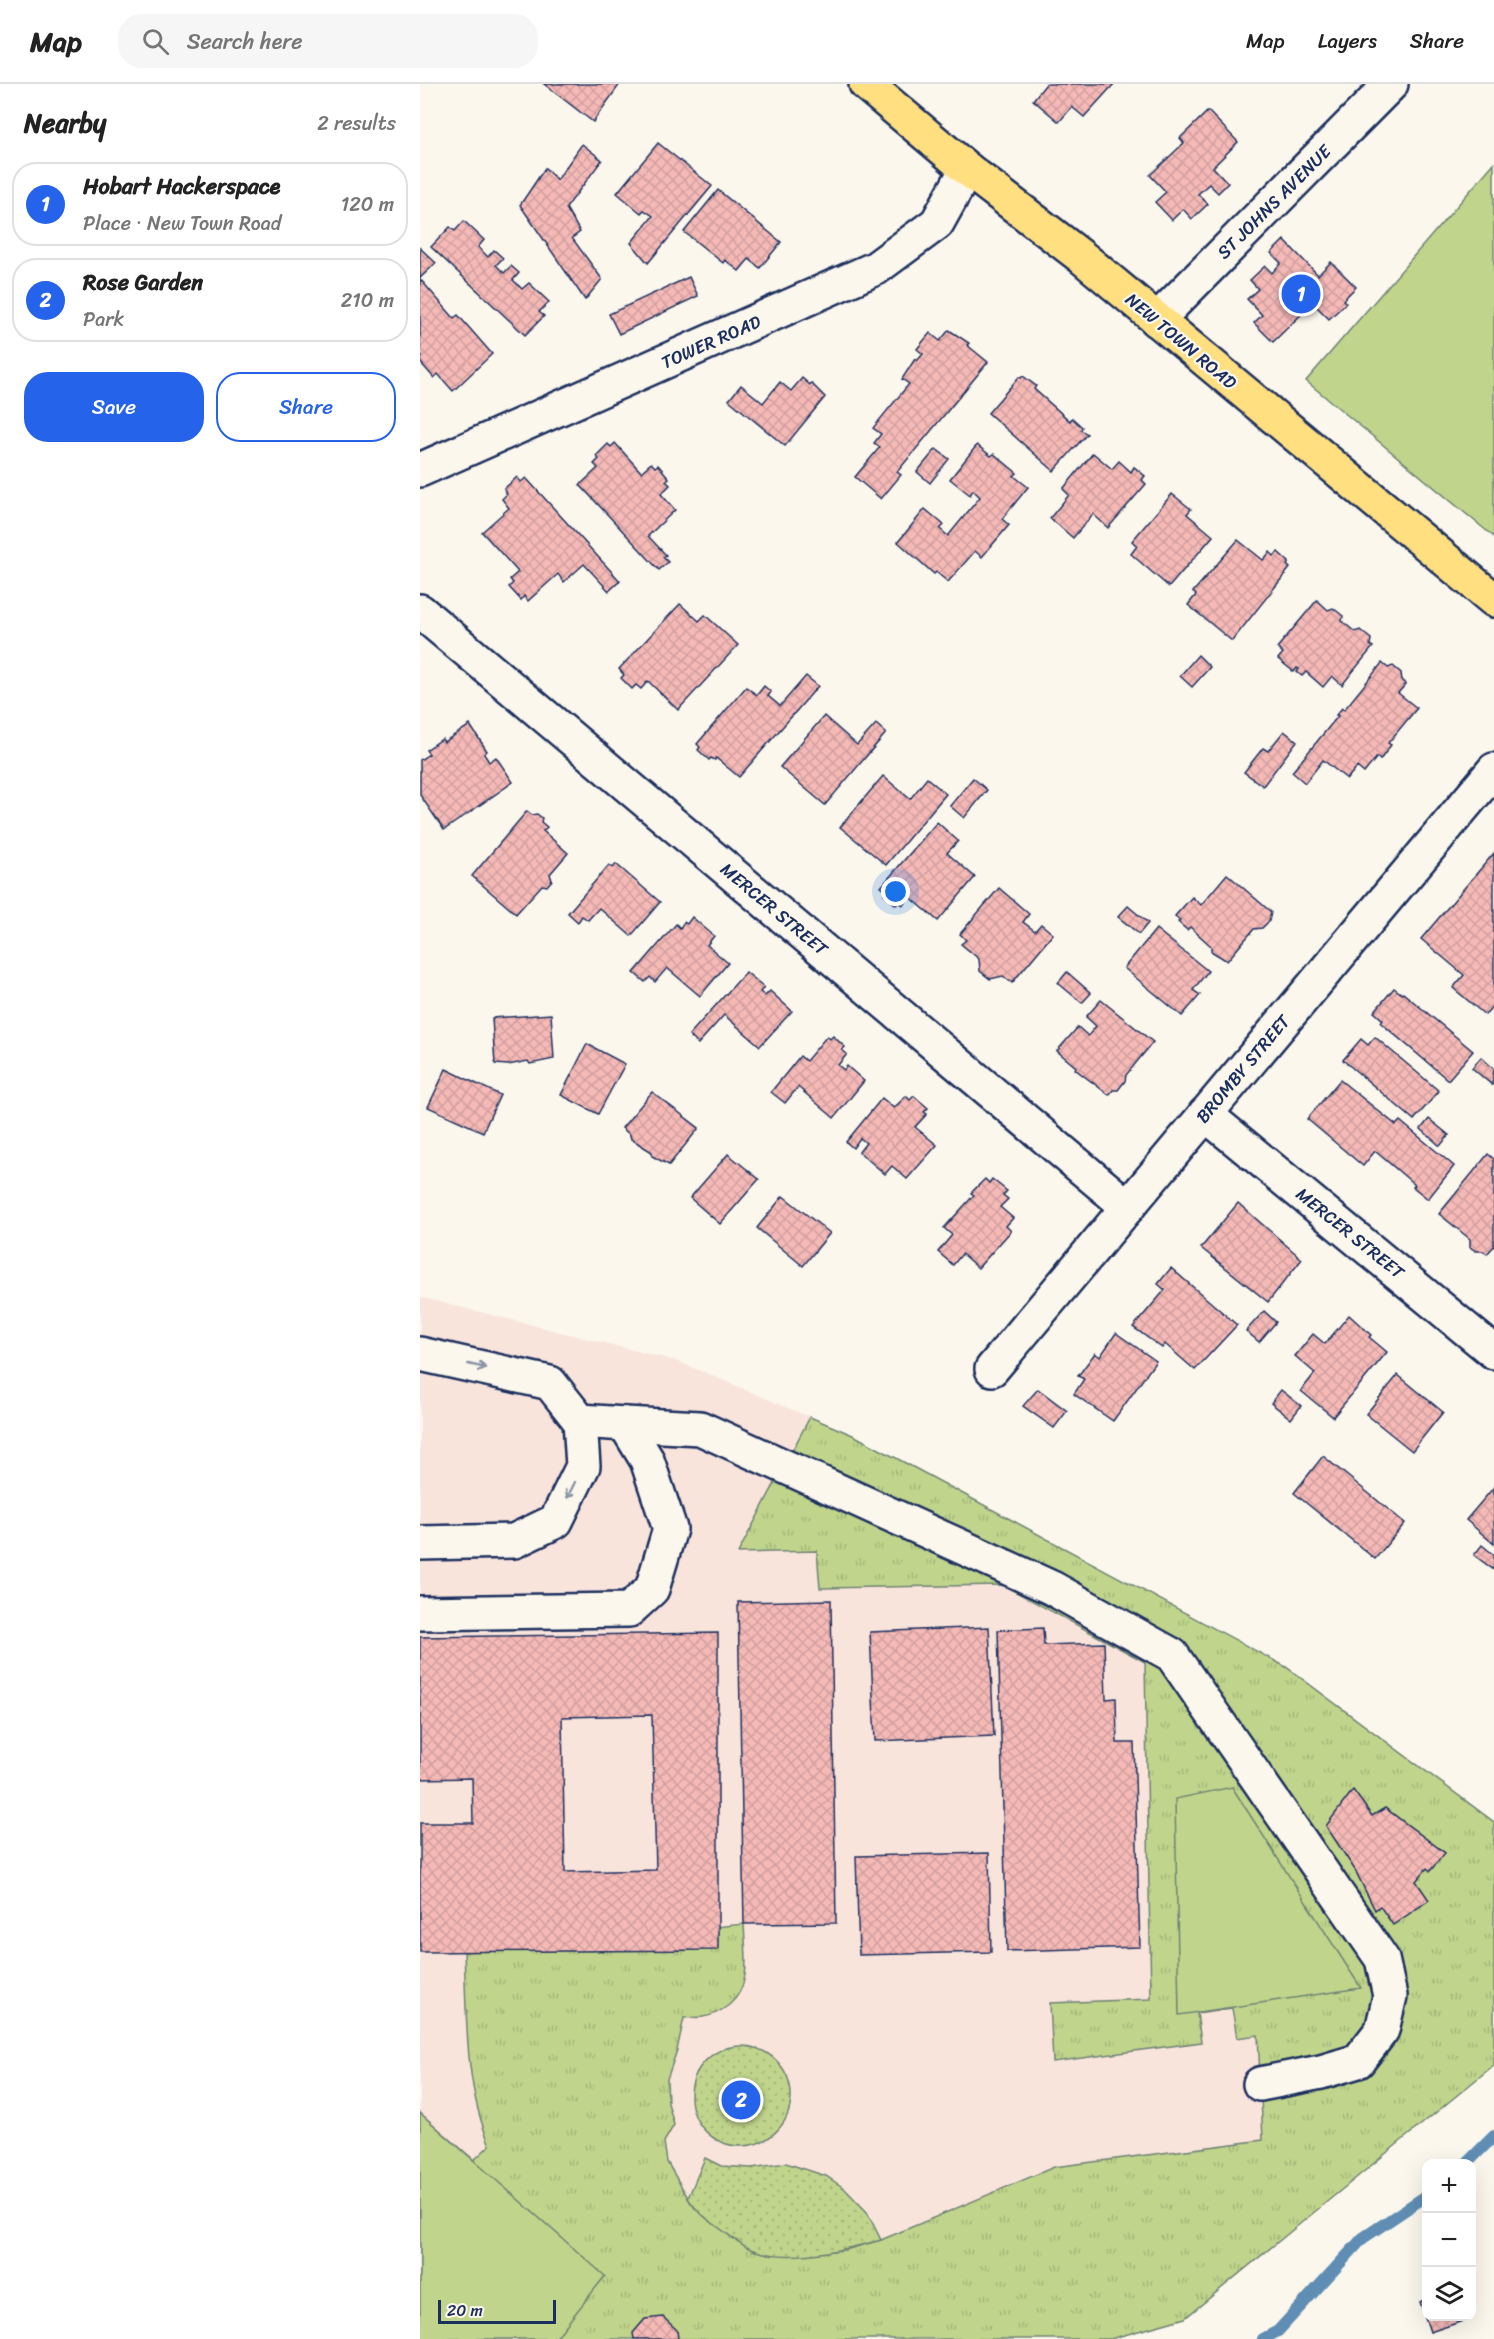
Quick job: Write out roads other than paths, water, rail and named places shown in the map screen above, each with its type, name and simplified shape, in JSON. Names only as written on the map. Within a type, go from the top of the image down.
[{"type":"main road","name":"NEW TOWN ROAD","points":[[866,84],[966,169],[1083,258],[1494,600]]},
{"type":"street","name":"ST JOHNS AVENUE","points":[[1157,320],[1391,84]]},
{"type":"street","name":"TOWER ROAD","points":[[420,470],[876,268],[937,223],[966,169]]},
{"type":"street","name":"MERCER STREET","points":[[420,611],[1128,1207]]},
{"type":"street","name":"BROMBY STREET","points":[[992,1370],[1494,770]]},
{"type":"street","name":"MERCER STREET","points":[[1205,1114],[1494,1352]]},
{"type":"street","points":[[420,1354],[550,1383],[580,1421],[583,1466],[556,1521],[514,1541],[420,1543]]},
{"type":"street","points":[[580,1421],[700,1428],[1052,1588],[1172,1655],[1382,1959],[1390,1996],[1382,2030],[1358,2061],[1321,2072],[1260,2084]]},
{"type":"street","points":[[420,1613],[629,1610],[652,1589],[670,1529],[647,1460],[625,1424]]},
{"type":"waterway","points":[[1471,2159],[1494,2136]]},
{"type":"waterway","points":[[1263,2339],[1278,2331],[1363,2238],[1422,2199]]},
{"type":"place","name":"Hobart Hackerspace","points":[[1301,294]]},
{"type":"place","name":"Rose Garden","points":[[741,2100]]}]
